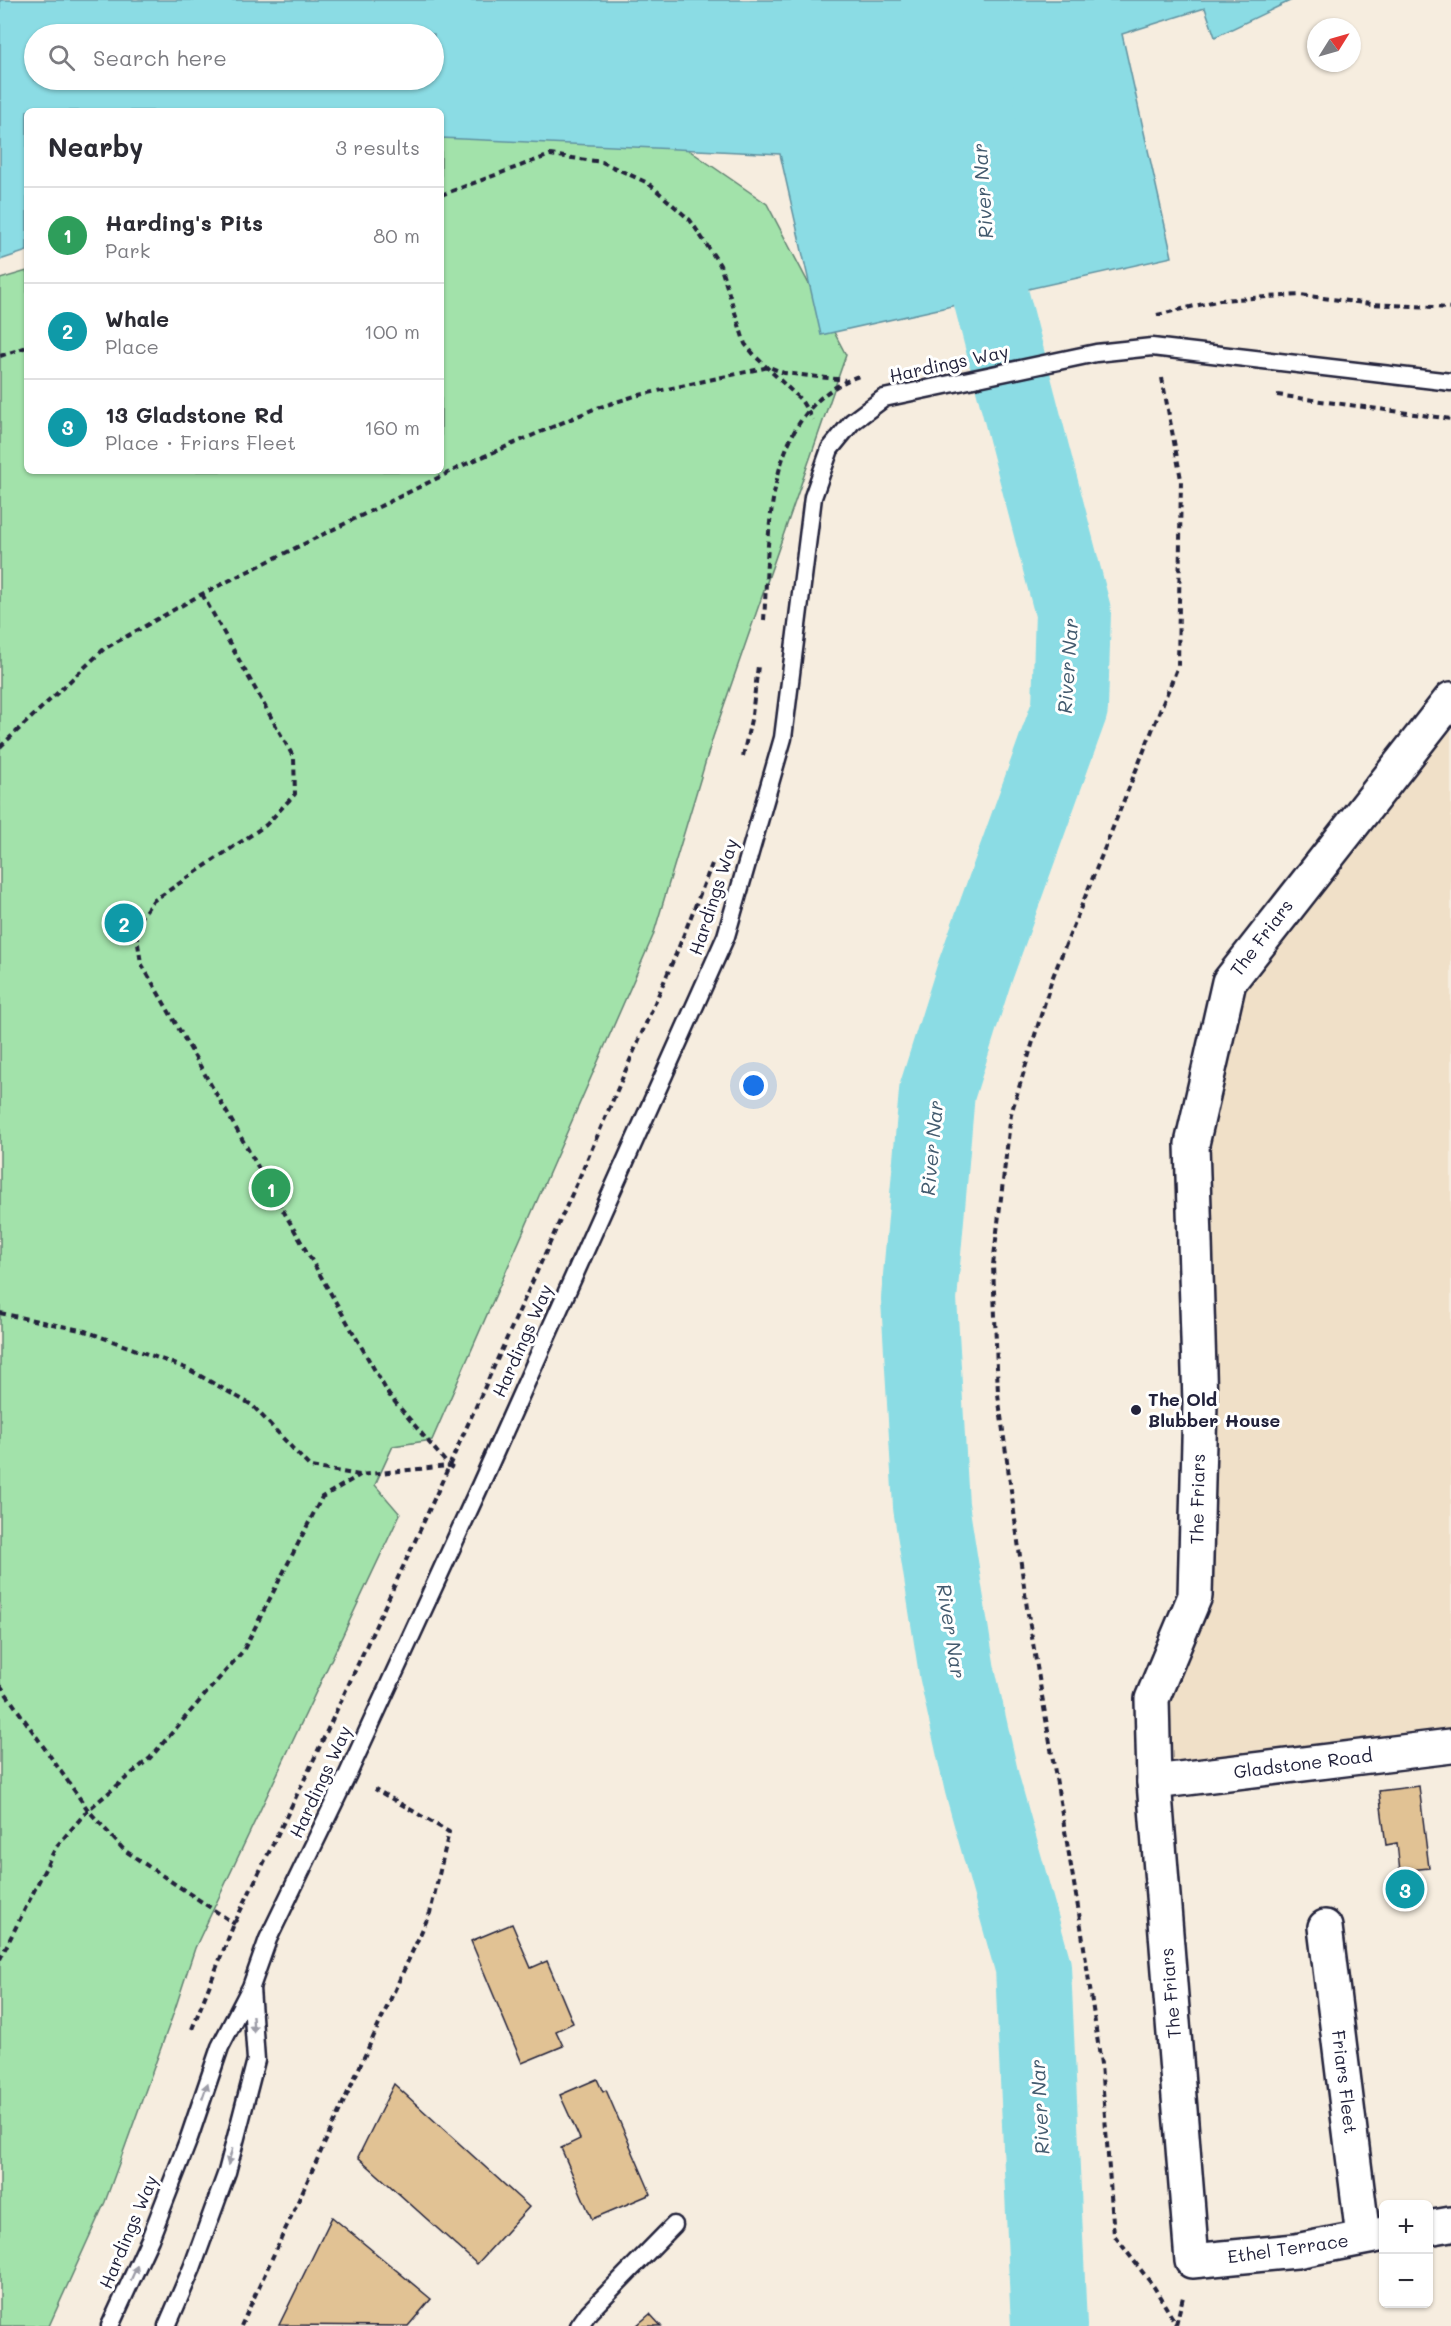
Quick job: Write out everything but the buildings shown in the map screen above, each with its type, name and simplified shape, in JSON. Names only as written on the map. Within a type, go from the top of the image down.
[{"type":"street","name":"The Friars","points":[[1192,2261],[1154,1782],[1152,1699],[1195,1596],[1200,1403],[1192,1144],[1229,982],[1451,699]]},
{"type":"street","name":"Gladstone Road","points":[[1154,1782],[1451,1746]]},
{"type":"street","name":"Friars Fleet","points":[[1325,1928],[1373,2236]]},
{"type":"street","points":[[1433,2227],[1451,2224]]},
{"type":"street","name":"Ethel Terrace","points":[[1192,2261],[1296,2250],[1373,2236]]},
{"type":"lane","name":"Hardings Way","points":[[110,2326],[150,2239],[220,2047],[251,1987],[268,1939],[347,1776],[480,1486],[726,936],[783,738],[813,497],[830,449],[852,422],[884,398],[1096,353],[1152,347],[1451,382]]},
{"type":"lane","name":"Hardings Way","points":[[167,2326],[192,2268],[226,2172],[256,2060],[251,1987]]},
{"type":"lane","points":[[579,2326],[589,2312],[674,2225]]},
{"type":"path","points":[[444,194],[550,155],[602,162],[648,183],[690,219],[720,265],[745,344],[801,400],[830,449]]},
{"type":"path","points":[[1153,316],[1220,300],[1300,295],[1371,304],[1451,308]]},
{"type":"path","points":[[0,356],[24,347]]},
{"type":"path","points":[[0,747],[104,649],[202,594],[466,464],[594,409],[635,396],[769,367],[784,373],[847,380],[835,386],[807,410],[786,448],[772,502],[762,632]]},
{"type":"path","points":[[1162,377],[1181,479],[1178,666],[1052,979],[1011,1114],[993,1265],[998,1394],[1027,1608],[1079,1913],[1101,2064],[1114,2235],[1154,2287],[1176,2324]]},
{"type":"path","points":[[202,594],[294,758],[295,794],[267,825],[153,901],[135,926],[141,963],[389,1395],[449,1466]]},
{"type":"path","points":[[742,759],[752,715],[759,656]]},
{"type":"path","points":[[190,2034],[234,1924],[313,1762],[582,1172],[676,954],[715,855]]},
{"type":"path","points":[[0,1313],[85,1331],[188,1369],[252,1405],[310,1467],[360,1475],[449,1466]]},
{"type":"path","points":[[0,1959],[56,1846],[88,1810],[150,1758],[243,1651],[321,1497],[360,1475]]},
{"type":"path","points":[[0,1685],[88,1810],[124,1850],[234,1924],[268,1939]]},
{"type":"path","points":[[241,2326],[430,1913],[449,1832],[390,1796],[347,1776]]},
{"type":"shaded area","points":[[1451,730],[1451,1749],[1156,1769],[1191,1575],[1193,1167],[1247,977],[1406,780]]},
{"type":"green space","points":[[651,124],[767,204],[846,355],[713,737],[653,936],[432,1440],[393,1446],[375,1485],[400,1514],[195,1948],[105,2202],[49,2326],[0,2326],[0,279],[24,272],[24,474],[444,474],[444,130]]},
{"type":"water","points":[[0,0],[1292,0],[1215,37],[1205,8],[1122,34],[1172,257],[821,335],[780,154],[444,138],[444,108],[24,108],[24,252],[0,260]]},
{"type":"waterway","name":"River Nar","points":[[939,0],[973,55],[991,297],[1073,612],[1070,708],[974,974],[937,1092],[919,1299],[931,1506],[957,1672],[982,1784],[1033,1967],[1049,2326]]},
{"type":"place","name":"Whale","points":[[124,923]]},
{"type":"place","name":"Harding's Pits","points":[[271,1188]]},
{"type":"place","name":"The Old Blubber House","points":[[1136,1410]]},
{"type":"place","name":"13 Gladstone Rd","points":[[1405,1889]]}]
